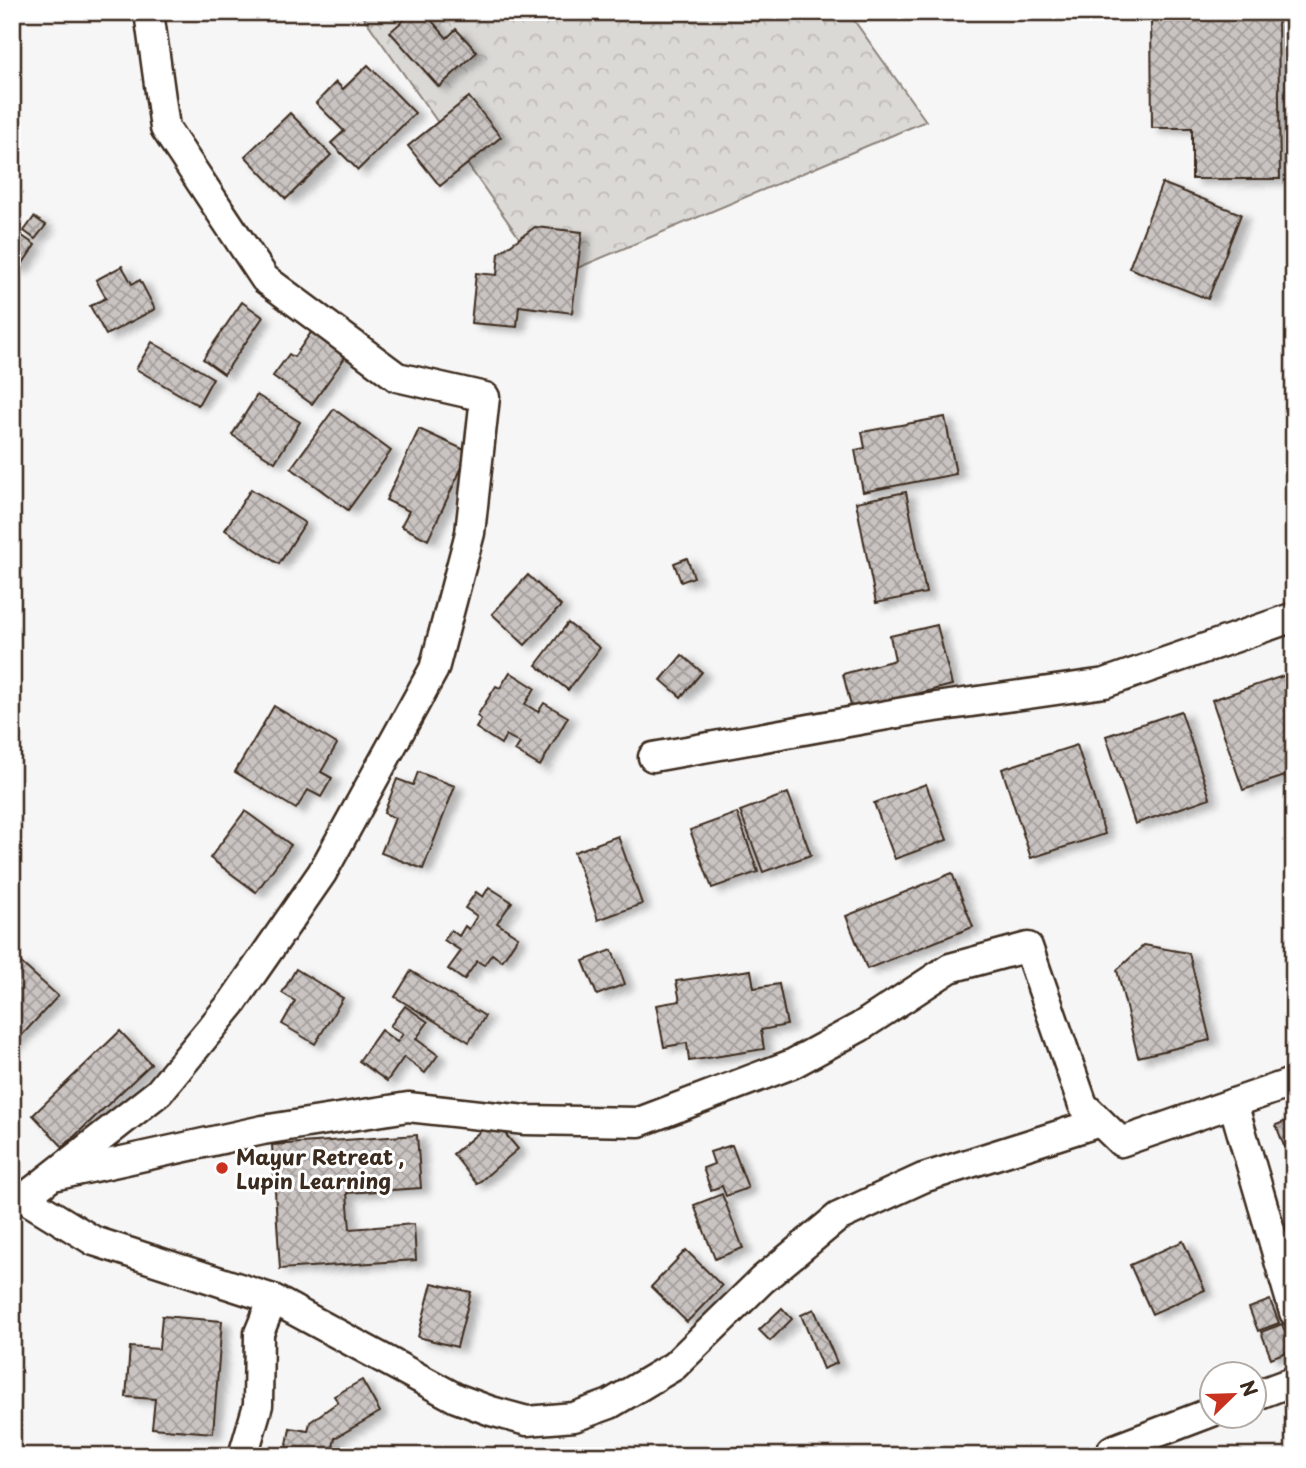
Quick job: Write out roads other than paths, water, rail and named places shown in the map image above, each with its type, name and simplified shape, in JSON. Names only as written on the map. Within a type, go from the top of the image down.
[{"type":"street","points":[[149,12],[165,128],[265,279],[397,377],[485,397],[470,533],[434,668],[328,861],[232,1003],[159,1092],[18,1199],[94,1241],[273,1299],[456,1398],[527,1421],[574,1417],[610,1404],[674,1366],[762,1280],[838,1217],[923,1178],[1100,1122]]},
{"type":"street","points":[[653,757],[915,710],[1105,683],[1294,617]]},
{"type":"street","points":[[51,1176],[263,1130],[408,1107],[525,1120],[639,1122],[792,1064],[860,1027],[950,968],[1028,947],[1083,1105],[1121,1142],[1294,1082]]},
{"type":"street","points":[[1233,1103],[1294,1312]]},
{"type":"street","points":[[245,1456],[258,1405],[259,1333],[273,1299]]},
{"type":"street","points":[[1268,1391],[1294,1381]]},
{"type":"street","points":[[1115,1456],[1112,1450],[1198,1417]]},
{"type":"place","name":"Mayur Retreat , Lupin Learning","points":[[222,1168]]}]
